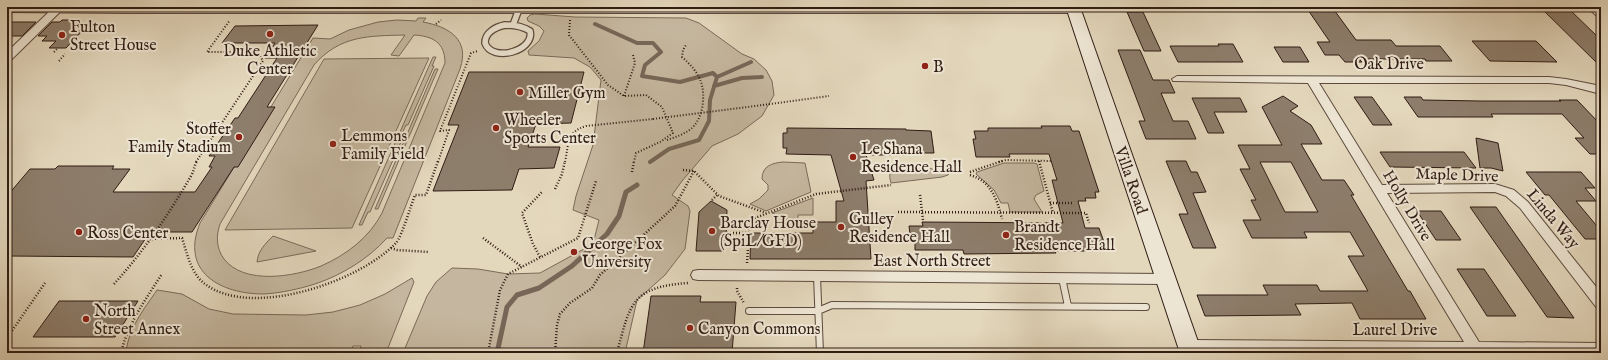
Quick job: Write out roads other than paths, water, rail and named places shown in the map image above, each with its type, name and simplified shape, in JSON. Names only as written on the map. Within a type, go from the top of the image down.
[{"type":"main road","name":"Villa Road","points":[[1073,8],[1190,350]]},
{"type":"street","points":[[1592,7],[1601,15]]},
{"type":"street","points":[[7,8],[1073,8]]},
{"type":"street","points":[[7,58],[59,8]]},
{"type":"street","name":"Oak Drive","points":[[1177,79],[1549,80],[1566,82],[1601,90]]},
{"type":"street","name":"Holly Drive","points":[[1311,79],[1475,348]]},
{"type":"street","name":"Maple Drive","points":[[1378,189],[1495,188],[1510,193]]},
{"type":"street","name":"Linda Way","points":[[1510,193],[1524,205],[1601,304]]},
{"type":"street","name":"East North Street","points":[[694,279],[817,276],[1165,279]]},
{"type":"street","name":"Laurel Drive","points":[[1190,350],[1475,348],[1601,349]]},
{"type":"lane","points":[[513,25],[520,8]]},
{"type":"lane","points":[[513,25],[528,28],[532,33],[532,38],[528,44],[521,49],[503,53],[494,52],[484,45],[484,39],[495,29],[513,25]]},
{"type":"lane","points":[[817,276],[820,353]]},
{"type":"lane","points":[[1062,278],[1068,306]]},
{"type":"lane","points":[[749,311],[818,311],[832,305],[1146,307]]},
{"type":"waterway","points":[[595,24],[637,43],[653,43],[661,52],[645,65],[642,76],[680,82],[713,73],[717,77]]},
{"type":"waterway","points":[[717,77],[751,62]]},
{"type":"waterway","points":[[714,86],[717,77]]},
{"type":"waterway","points":[[714,86],[742,78],[762,77]]},
{"type":"waterway","points":[[650,162],[669,149],[699,140],[709,121],[710,100],[714,86]]},
{"type":"waterway","points":[[497,353],[507,307],[517,295],[539,288],[572,266],[607,234],[619,216],[626,192],[637,185]]},
{"type":"place","name":"Duke Athletic Center","points":[[270,34]]},
{"type":"place","name":"Fulton Street House","points":[[62,35]]},
{"type":"place","name":"B","points":[[925,66]]},
{"type":"place","name":"Miller Gym","points":[[520,92]]},
{"type":"place","name":"Wheeler Sports Center","points":[[496,128]]},
{"type":"place","name":"Stoffer Family Stadium","points":[[239,137]]},
{"type":"place","name":"Lemmons Family Field","points":[[333,144]]},
{"type":"place","name":"Le Shana Residence Hall","points":[[853,157]]},
{"type":"place","name":"Gulley Residence Hall","points":[[841,227]]},
{"type":"place","name":"Barclay House (SpiL/GFD)","points":[[712,231]]},
{"type":"place","name":"Ross Center","points":[[79,232]]},
{"type":"place","name":"Brandt Residence Hall","points":[[1006,235]]},
{"type":"place","name":"George Fox University","points":[[574,252]]},
{"type":"place","name":"North Street Annex","points":[[86,319]]},
{"type":"place","name":"Canyon Commons","points":[[690,328]]}]
